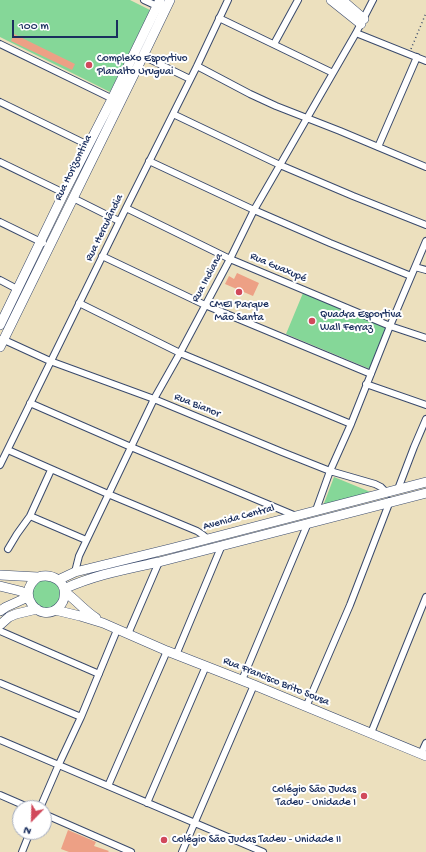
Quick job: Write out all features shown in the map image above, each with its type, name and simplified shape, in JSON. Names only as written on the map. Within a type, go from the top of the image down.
[{"type":"street","points":[[144,0],[158,3]]},
{"type":"street","name":"Rua Horizontina","points":[[0,325],[88,145],[143,56],[170,0]]},
{"type":"street","name":"Rua Herculândia","points":[[0,465],[79,302],[197,66],[228,0]]},
{"type":"street","points":[[274,44],[298,0]]},
{"type":"street","points":[[332,0],[362,21]]},
{"type":"street","points":[[342,0],[362,21]]},
{"type":"street","name":"Rua Indiana","points":[[75,572],[77,561],[86,540],[154,399],[230,259],[254,210],[356,33],[373,0]]},
{"type":"street","name":"Rua Horizontina","points":[[1,342],[73,198],[158,3]]},
{"type":"street","points":[[219,18],[333,73]]},
{"type":"street","points":[[356,33],[426,61]]},
{"type":"street","points":[[0,44],[116,101]]},
{"type":"street","points":[[143,56],[190,79]]},
{"type":"street","points":[[378,147],[417,57]]},
{"type":"street","points":[[197,66],[250,94],[426,167]]},
{"type":"street","points":[[0,102],[88,145]]},
{"type":"street","points":[[173,114],[280,165],[426,225]]},
{"type":"street","points":[[149,161],[254,210],[411,276]]},
{"type":"street","points":[[0,162],[64,193]]},
{"type":"street","points":[[73,198],[120,222]]},
{"type":"street","name":"Rua Guaxupé","points":[[126,208],[230,259],[390,326],[426,338]]},
{"type":"street","points":[[0,222],[50,246]]},
{"type":"street","points":[[316,510],[330,471],[351,424],[366,384],[426,241]]},
{"type":"street","points":[[102,256],[205,305],[371,374]]},
{"type":"street","points":[[415,267],[426,270]]},
{"type":"street","points":[[0,280],[17,289]]},
{"type":"street","points":[[79,302],[180,353],[351,424]]},
{"type":"street","name":"Rua Bianor","points":[[1,342],[154,399],[330,471],[374,484],[381,487],[386,492]]},
{"type":"street","points":[[366,384],[426,405]]},
{"type":"street","points":[[30,403],[296,516]]},
{"type":"street","points":[[398,489],[426,418]]},
{"type":"street","points":[[8,450],[51,470],[197,531],[208,539]]},
{"type":"street","points":[[8,549],[30,516],[51,470]]},
{"type":"street","name":"Avenida Central","points":[[58,580],[75,572],[426,482]]},
{"type":"street","name":"Avenida Central","points":[[64,590],[84,581],[127,569],[175,558],[390,501],[423,495]]},
{"type":"street","points":[[306,707],[350,605],[390,501]]},
{"type":"street","points":[[30,516],[86,540]]},
{"type":"street","points":[[242,680],[308,523]]},
{"type":"street","points":[[176,654],[222,545]]},
{"type":"street","points":[[173,548],[175,558]]},
{"type":"street","points":[[128,634],[159,562]]},
{"type":"street","points":[[0,575],[38,577],[49,576],[58,580],[64,590],[64,597],[63,602],[55,610],[42,612],[32,605],[28,595],[29,589],[34,580],[38,577]]},
{"type":"street","points":[[0,586],[20,591],[28,595]]},
{"type":"street","points":[[64,590],[102,623]]},
{"type":"street","points":[[0,611],[28,595]]},
{"type":"street","points":[[371,733],[426,597]]},
{"type":"street","points":[[0,625],[9,617],[37,609]]},
{"type":"street","points":[[55,610],[102,623]]},
{"type":"street","name":"Rua Francisco Brito Sousa","points":[[102,623],[167,651],[242,680],[424,755]]},
{"type":"street","points":[[43,800],[81,717],[117,630]]},
{"type":"street","points":[[0,631],[99,674]]},
{"type":"street","points":[[108,786],[167,651]]},
{"type":"street","points":[[147,803],[206,666]]},
{"type":"street","points":[[0,683],[81,717]]},
{"type":"street","points":[[182,852],[254,685]]},
{"type":"street","points":[[0,740],[263,852]]},
{"type":"street","points":[[424,755],[426,743]]},
{"type":"street","points":[[0,795],[12,800]]},
{"type":"street","points":[[52,817],[131,852]]},
{"type":"street","points":[[22,852],[27,840]]},
{"type":"path","points":[[409,54],[426,13]]},
{"type":"green space","name":"Complexo Esportivo Planalto Uruguai","points":[[0,0],[130,0],[150,10],[110,92],[0,37]]},
{"type":"green space","points":[[303,293],[387,328],[370,369],[286,334]]},
{"type":"green space","points":[[334,477],[373,493],[323,506]]},
{"type":"green space","points":[[46,580],[56,584],[60,594],[56,604],[46,608],[36,604],[32,594],[36,584]]},
{"type":"building","points":[[14,34],[75,64],[72,70],[11,41]]},
{"type":"building","points":[[237,273],[259,283],[253,296],[225,284],[229,276],[234,279]]},
{"type":"building","points":[[68,830],[96,842],[94,846],[109,851],[69,852],[61,849]]},
{"type":"place","name":"Complexo Esportivo Planalto Uruguai","points":[[89,65]]},
{"type":"place","name":"CMEI Parque Mão Santa","points":[[239,292]]},
{"type":"place","name":"Quadra Esportiva Wall Ferraz","points":[[312,321]]},
{"type":"place","name":"Colégio São Judas Tadeu - Unidade I","points":[[364,796]]},
{"type":"place","name":"Colégio São Judas Tadeu - Unidade II","points":[[164,840]]}]
